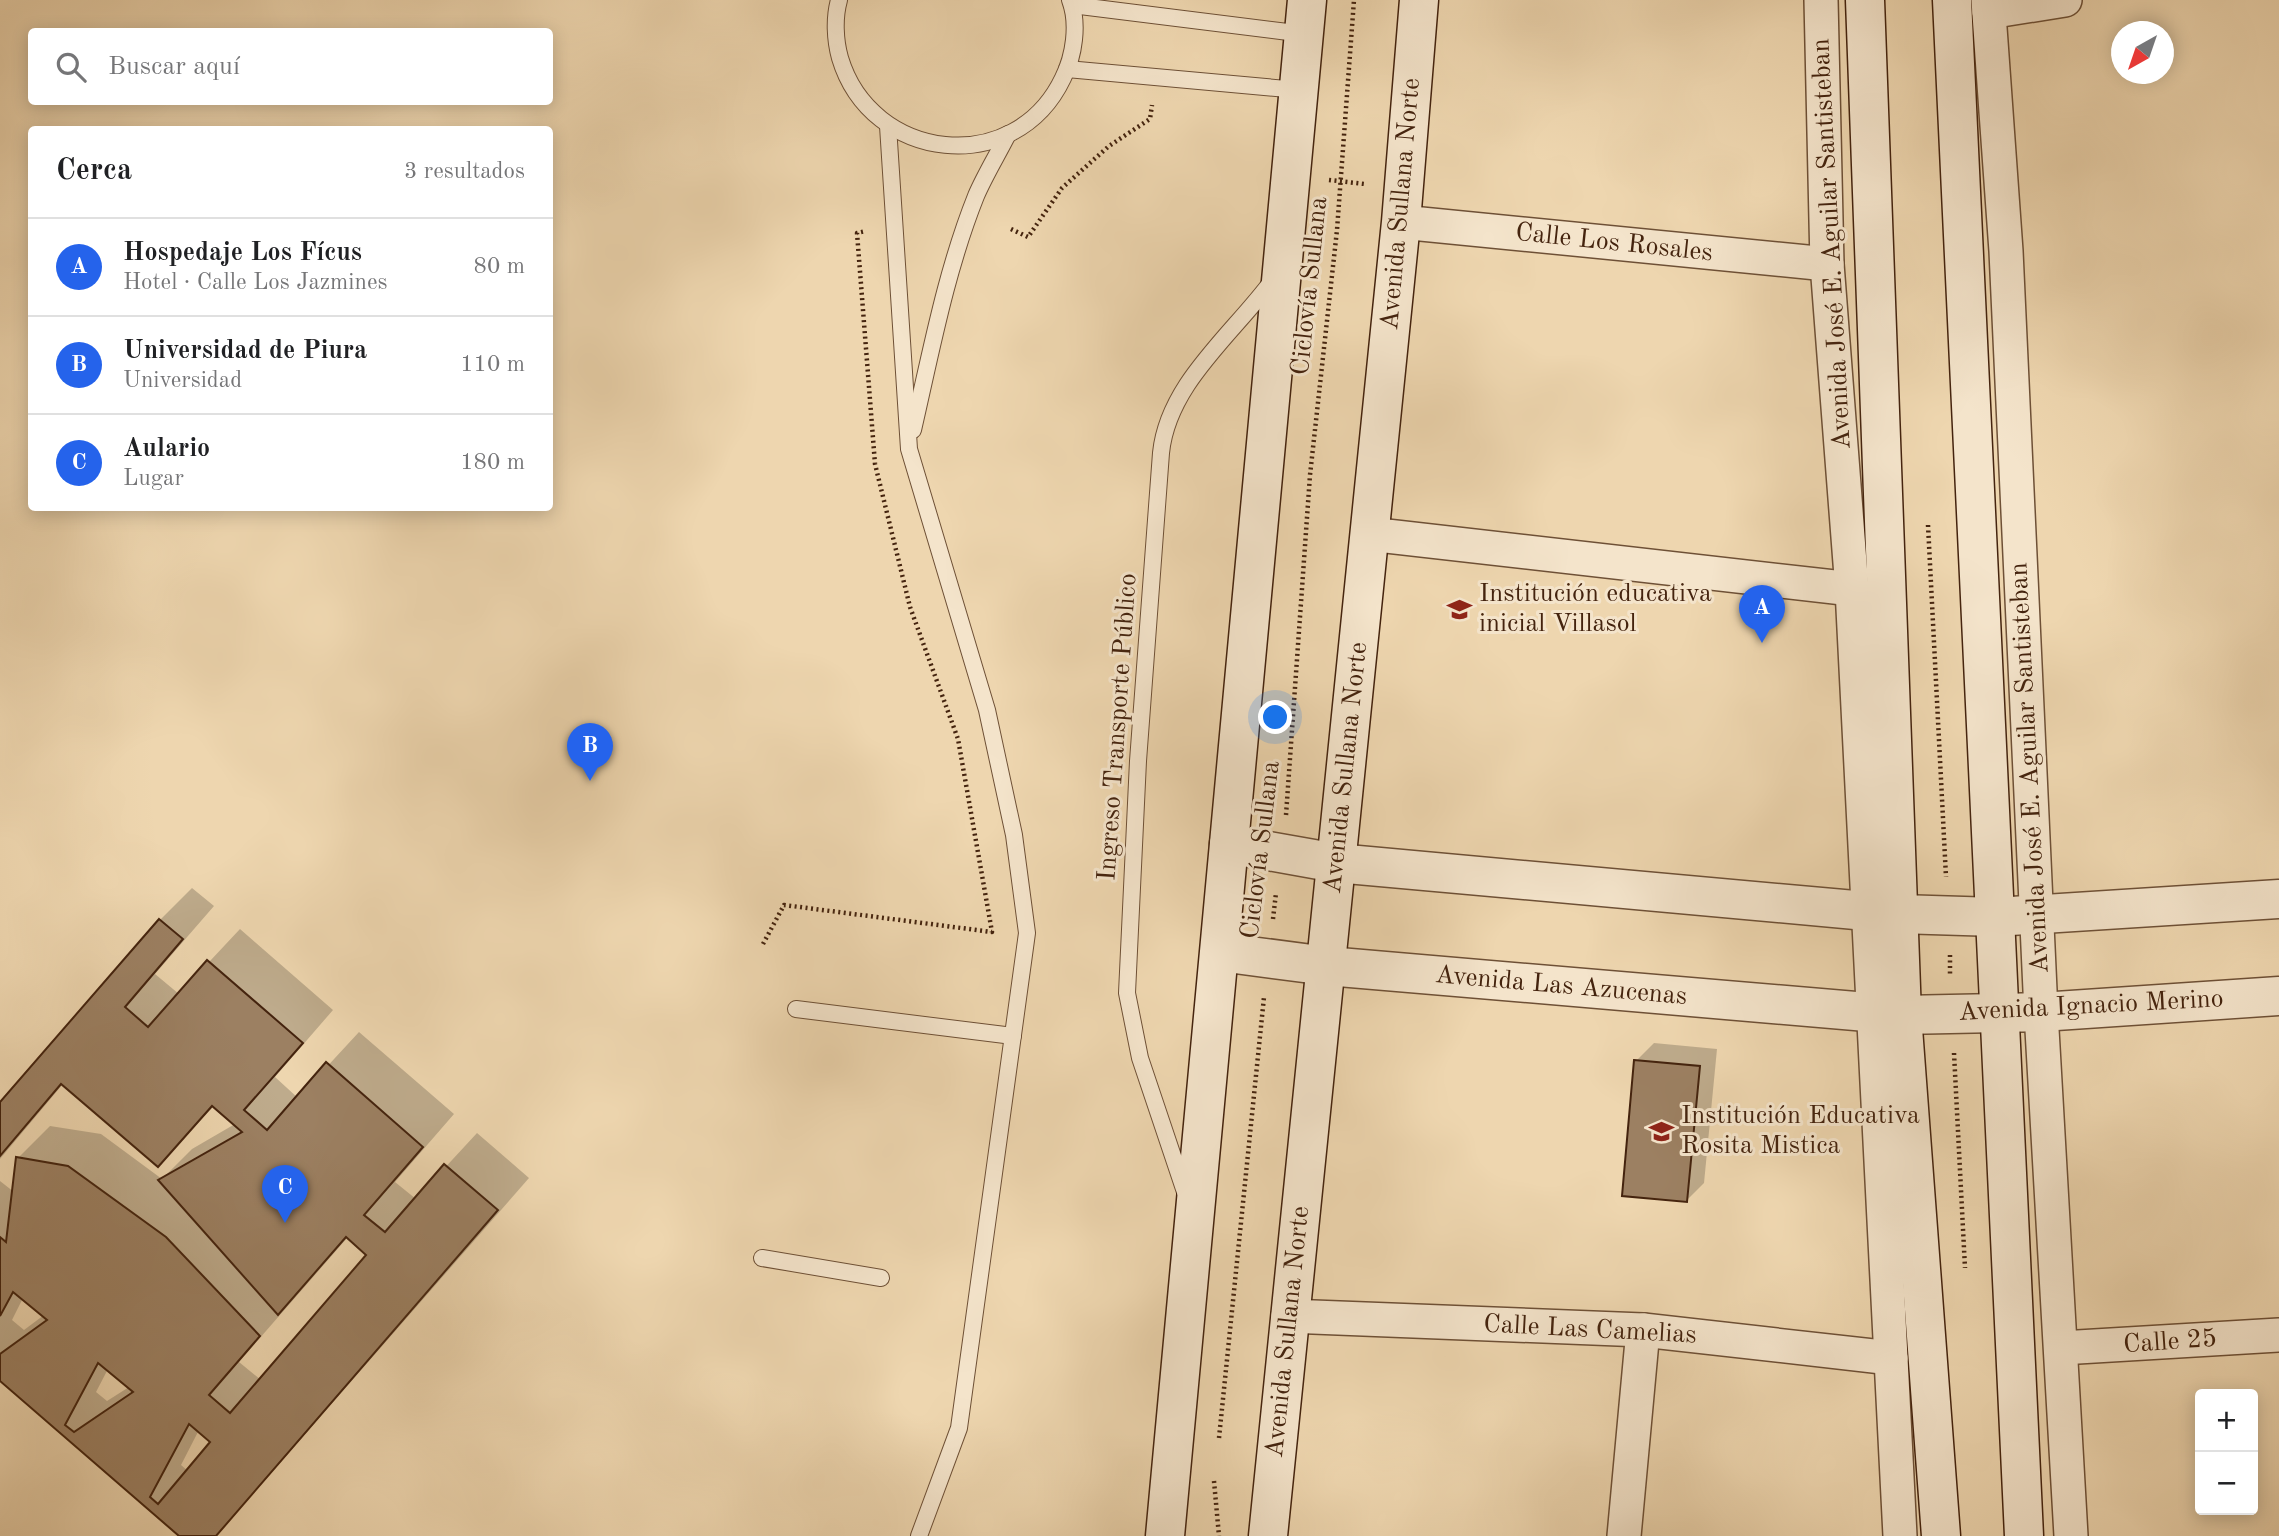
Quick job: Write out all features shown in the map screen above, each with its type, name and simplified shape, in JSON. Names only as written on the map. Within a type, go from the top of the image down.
[{"type":"main road","name":"Avenida Sullana Norte","points":[[1268,1536],[1288,1316],[1327,966],[1401,222],[1419,0]]},
{"type":"main road","name":"Avenida José E. Aguilar Santisteban","points":[[1865,0],[1888,1014],[1941,1536]]},
{"type":"main road","name":"Avenida José E. Aguilar Santisteban","points":[[1952,0],[2024,1536]]},
{"type":"main road","points":[[1165,1536],[1306,17]]},
{"type":"main road","points":[[1229,844],[1336,863],[1885,913],[1996,917],[2279,899]]},
{"type":"main road","name":"Avenida Las Azucenas","points":[[1220,951],[1327,966],[1888,1014]]},
{"type":"main road","name":"Avenida Ignacio Merino","points":[[1888,1014],[2041,1012],[2279,996]]},
{"type":"street","name":"Avenida José E. Aguilar Santisteban","points":[[1821,0],[1827,264],[1852,589],[1885,913]]},
{"type":"street","points":[[1989,6],[2064,0]]},
{"type":"street","name":"Avenida José E. Aguilar Santisteban","points":[[1989,6],[2006,251],[2041,1012],[2071,1536]]},
{"type":"street","name":"Calle Los Rosales","points":[[1401,222],[1827,264]]},
{"type":"street","points":[[1369,534],[1852,589]]},
{"type":"street","name":"Avenida José E. Aguilar Santisteban","points":[[1888,1014],[1891,1358],[1900,1536]]},
{"type":"street","name":"Calle Las Camelias","points":[[1288,1316],[1643,1330],[1891,1358]]},
{"type":"street","points":[[1624,1536],[1643,1330]]},
{"type":"street","name":"Calle 25","points":[[2061,1349],[2279,1335]]},
{"type":"lane","points":[[839,0],[837,46],[846,77],[863,104],[888,126],[916,140],[947,147],[979,144],[1008,134],[1043,107],[1058,89],[1067,69],[1073,40],[1071,3],[1306,17]]},
{"type":"lane","points":[[1067,69],[1299,90]]},
{"type":"lane","points":[[888,126],[908,449],[987,709],[1013,835],[1027,933],[960,1428],[919,1536]]},
{"type":"lane","points":[[908,449],[946,291],[976,196],[1008,134]]},
{"type":"lane","name":"Ingreso Transporte Público","points":[[1195,1220],[1140,1058],[1127,993],[1138,761],[1163,428],[1175,402],[1282,268]]},
{"type":"lane","points":[[796,1009],[1013,1036]]},
{"type":"lane","points":[[762,1258],[881,1278]]},
{"type":"path","name":"Ciclovía Sullana","points":[[1218,1442],[1268,958],[1291,774],[1310,475],[1337,230],[1354,0]]},
{"type":"path","points":[[1011,229],[1028,237],[1062,188],[1109,146],[1150,119],[1156,76]]},
{"type":"path","points":[[763,944],[784,905],[992,932],[958,738],[910,607],[875,464],[857,233],[878,229]]},
{"type":"path","points":[[1948,916],[1952,1014]]},
{"type":"path","points":[[1215,1468],[1219,1536]]},
{"type":"building","points":[[159,919],[183,939],[125,1007],[148,1027],[207,960],[303,1043],[244,1110],[267,1130],[326,1062],[423,1147],[364,1215],[385,1232],[444,1164],[498,1210],[216,1536],[179,1536],[0,1381],[0,1354],[47,1320],[13,1292],[0,1316],[0,1237],[6,1242],[16,1157],[68,1166],[166,1237],[260,1336],[209,1395],[230,1413],[366,1255],[346,1237],[278,1315],[158,1180],[242,1132],[212,1106],[158,1167],[61,1084],[0,1156],[0,1102]],"holes":[[[98,1363],[133,1392],[74,1432],[65,1425]],[[189,1424],[210,1442],[158,1504],[150,1497]]]},
{"type":"building","name":"Institución Educativa Rosita Mistica","points":[[1634,1060],[1700,1066],[1687,1202],[1622,1196]]},
{"type":"place","name":"Institución educativa inicial Villasol","points":[[1459,609]]},
{"type":"place","name":"Hospedaje Los Fícus","points":[[1762,643]]},
{"type":"place","name":"Universidad de Piura","points":[[590,781]]},
{"type":"place","name":"Institución Educativa Rosita Mistica","points":[[1661,1131]]},
{"type":"place","name":"Aulario","points":[[285,1223]]}]
